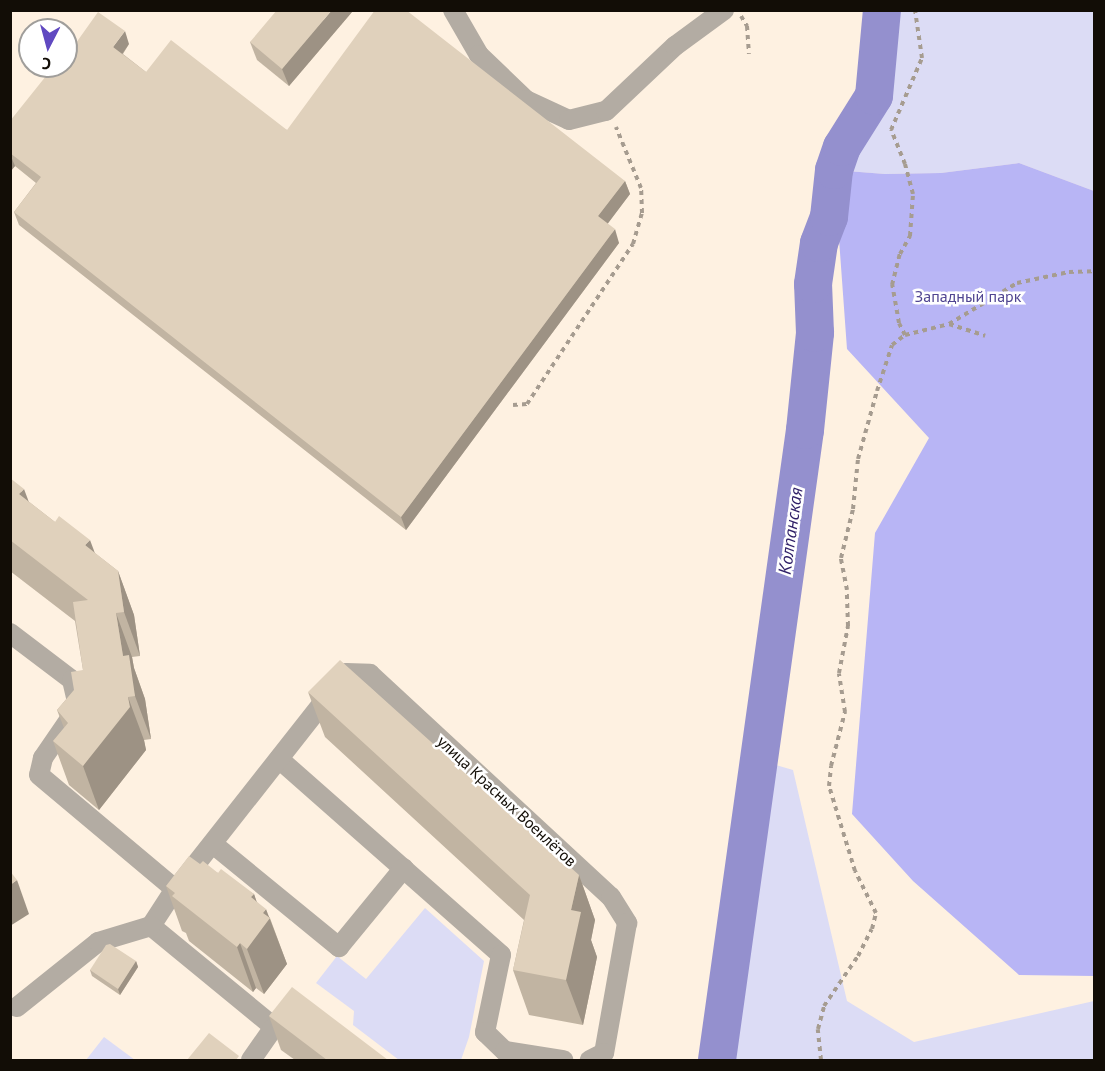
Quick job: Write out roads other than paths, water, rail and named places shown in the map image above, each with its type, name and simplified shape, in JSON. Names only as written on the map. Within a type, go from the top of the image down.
[{"type":"lane","points":[[453,10],[479,55],[526,100],[569,120],[606,111],[675,46],[724,10]]},
{"type":"lane","points":[[10,633],[72,680],[78,707],[43,758],[39,775],[175,889]]},
{"type":"lane","name":"улица Красных Военлётов","points":[[151,926],[175,889],[213,844],[346,673],[370,674],[611,897],[627,923],[604,1053],[590,1060]]},
{"type":"lane","points":[[279,759],[501,955],[485,1032],[505,1051],[563,1060]]},
{"type":"lane","points":[[213,844],[339,947],[404,868]]},
{"type":"lane","points":[[13,1008],[98,942],[151,926],[274,1027],[251,1060]]},
{"type":"waterway","name":"Колпанская","points":[[717,1060],[805,430],[815,333],[813,284],[819,243],[829,217],[834,170],[842,147],[874,96],[882,10]]},
{"type":"park label","name":"Западный парк","points":[[968,296]]}]
